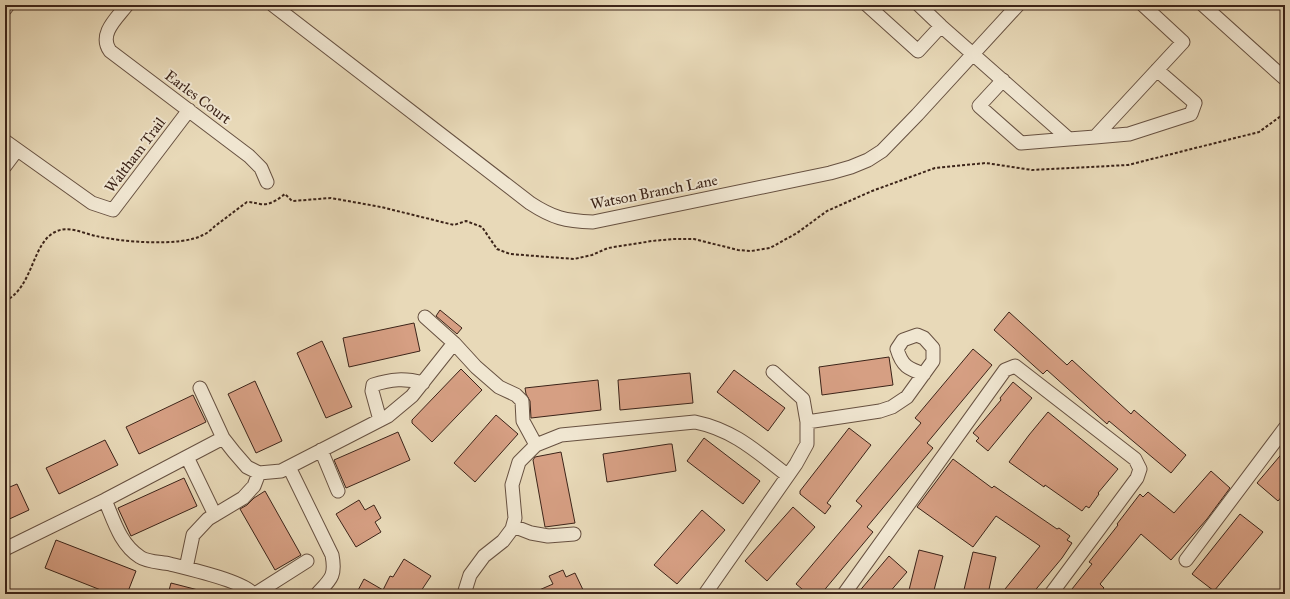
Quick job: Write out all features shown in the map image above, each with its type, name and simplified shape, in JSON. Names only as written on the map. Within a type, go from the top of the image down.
[{"type":"street","points":[[5,9],[8,5]]},
{"type":"street","name":"Earles Court","points":[[127,5],[105,36],[105,41],[110,51],[256,162],[261,168],[266,182]]},
{"type":"street","points":[[867,5],[918,51],[941,26]]},
{"type":"street","points":[[919,5],[1069,139]]},
{"type":"street","name":"Watson Branch Lane","points":[[278,7],[530,203],[545,213],[559,219],[593,222],[830,173],[868,160],[882,151],[917,115],[1018,5]]},
{"type":"street","points":[[1095,137],[1183,42],[1143,5]]},
{"type":"street","points":[[1203,5],[1284,78],[1285,77]]},
{"type":"street","points":[[1002,80],[979,106],[1020,143],[1129,134],[1191,114],[1195,103],[1157,70]]},
{"type":"street","name":"Waltham Trail","points":[[5,141],[92,203],[113,210],[189,110]]},
{"type":"street","points":[[5,166],[17,150]]},
{"type":"street","points":[[425,317],[454,343],[476,367],[499,388],[516,395],[522,401],[523,421],[536,445]]},
{"type":"street","points":[[200,388],[223,438],[247,467],[259,473],[281,471],[388,416],[400,407],[423,383],[454,343]]},
{"type":"street","points":[[844,594],[1005,370],[1015,366],[1135,459],[1140,469],[1137,478],[1051,594]]},
{"type":"street","points":[[705,594],[796,464],[807,444],[807,422],[803,399],[773,372]]},
{"type":"street","points":[[807,422],[880,411],[892,407],[907,397],[924,374]]},
{"type":"street","points":[[380,420],[372,391],[374,385],[387,380],[409,380],[423,383]]},
{"type":"street","points":[[464,594],[470,575],[484,556],[503,541],[513,526],[515,518],[512,485],[519,462],[536,445],[561,435],[695,422],[729,433],[749,446],[787,475]]},
{"type":"street","points":[[1186,560],[1285,428]]},
{"type":"street","points":[[5,549],[105,500],[223,438]]},
{"type":"street","points":[[320,450],[338,491]]},
{"type":"street","points":[[187,457],[215,515]]},
{"type":"street","points":[[289,467],[332,555],[334,567],[331,579],[317,594]]},
{"type":"street","points":[[186,568],[193,535],[208,519],[243,498],[254,486],[259,473]]},
{"type":"street","points":[[105,500],[122,540],[141,558],[186,568],[233,582],[251,590],[254,594],[307,561]]},
{"type":"street","points":[[513,526],[531,533],[548,536],[574,534]]},
{"type":"building","points":[[440,310],[462,328],[457,334],[436,316]]},
{"type":"building","points":[[1009,312],[1067,365],[1072,360],[1131,414],[1134,410],[1186,455],[1171,473],[1109,421],[1107,424],[1047,370],[1043,374],[994,330]]},
{"type":"building","points":[[414,323],[420,351],[349,367],[343,338]]},
{"type":"building","points":[[322,341],[352,407],[326,418],[297,353]]},
{"type":"building","points":[[973,349],[992,365],[927,443],[933,448],[867,527],[873,532],[821,594],[808,594],[796,584],[862,506],[856,501],[921,423],[915,418]]},
{"type":"building","points":[[889,357],[893,385],[822,395],[819,367]]},
{"type":"building","points":[[461,369],[482,390],[432,442],[412,423],[412,420]]},
{"type":"building","points":[[734,370],[785,408],[768,431],[717,392]]},
{"type":"building","points":[[690,373],[693,403],[620,410],[618,380]]},
{"type":"building","points":[[598,380],[601,410],[531,418],[530,401],[526,394],[525,388]]},
{"type":"building","points":[[255,381],[282,441],[256,453],[228,394]]},
{"type":"building","points":[[1013,382],[1032,398],[988,451],[976,441],[979,438],[973,433],[1001,400],[1000,398]]},
{"type":"building","points":[[193,395],[206,422],[139,454],[126,427]]},
{"type":"building","points":[[1048,412],[1118,469],[1098,493],[1099,494],[1089,508],[1086,506],[1082,511],[1045,485],[1044,487],[1009,462]]},
{"type":"building","points":[[496,415],[518,434],[475,482],[454,463]]},
{"type":"building","points":[[849,428],[871,445],[827,503],[831,506],[825,514],[800,494],[800,491]]},
{"type":"building","points":[[398,432],[410,460],[346,488],[334,460]]},
{"type":"building","points":[[704,438],[760,481],[743,504],[687,461]]},
{"type":"building","points":[[105,440],[118,465],[59,494],[46,468]]},
{"type":"building","points":[[672,444],[676,471],[607,482],[603,454]]},
{"type":"building","points":[[1285,450],[1285,493],[1278,501],[1257,483]]},
{"type":"building","points":[[561,452],[575,523],[545,527],[533,460],[535,457]]},
{"type":"building","points":[[953,459],[992,488],[994,486],[1057,529],[1059,528],[1070,536],[1067,540],[1072,543],[1062,558],[1032,594],[1001,594],[1040,546],[996,516],[973,547],[917,507]]},
{"type":"building","points":[[1211,471],[1230,488],[1207,519],[1171,560],[1141,534],[1100,584],[1104,588],[1099,594],[1068,594],[1092,564],[1089,562],[1140,494],[1143,497],[1148,492],[1174,513]]},
{"type":"building","points":[[184,478],[197,506],[131,536],[118,508]]},
{"type":"building","points":[[17,484],[29,510],[5,521],[5,489]]},
{"type":"building","points":[[265,491],[301,555],[275,570],[240,509]]},
{"type":"building","points":[[359,500],[365,510],[374,505],[381,518],[375,522],[381,532],[356,547],[336,514]]},
{"type":"building","points":[[793,507],[815,527],[767,581],[745,561]]},
{"type":"building","points":[[702,510],[725,530],[677,584],[654,565]]},
{"type":"building","points":[[1240,514],[1263,532],[1214,591],[1192,574]]},
{"type":"building","points":[[56,540],[136,571],[127,594],[111,594],[45,568]]},
{"type":"building","points":[[919,550],[943,556],[933,594],[908,594]]},
{"type":"building","points":[[973,552],[996,557],[988,594],[963,594]]},
{"type":"building","points":[[889,556],[907,572],[888,594],[857,594]]},
{"type":"building","points":[[404,559],[431,576],[419,594],[356,594],[364,579],[383,590],[390,576],[393,577]]},
{"type":"building","points":[[563,570],[566,577],[575,573],[585,594],[530,594],[553,584],[549,576]]},
{"type":"building","points":[[171,583],[202,591],[201,594],[168,594]]}]
